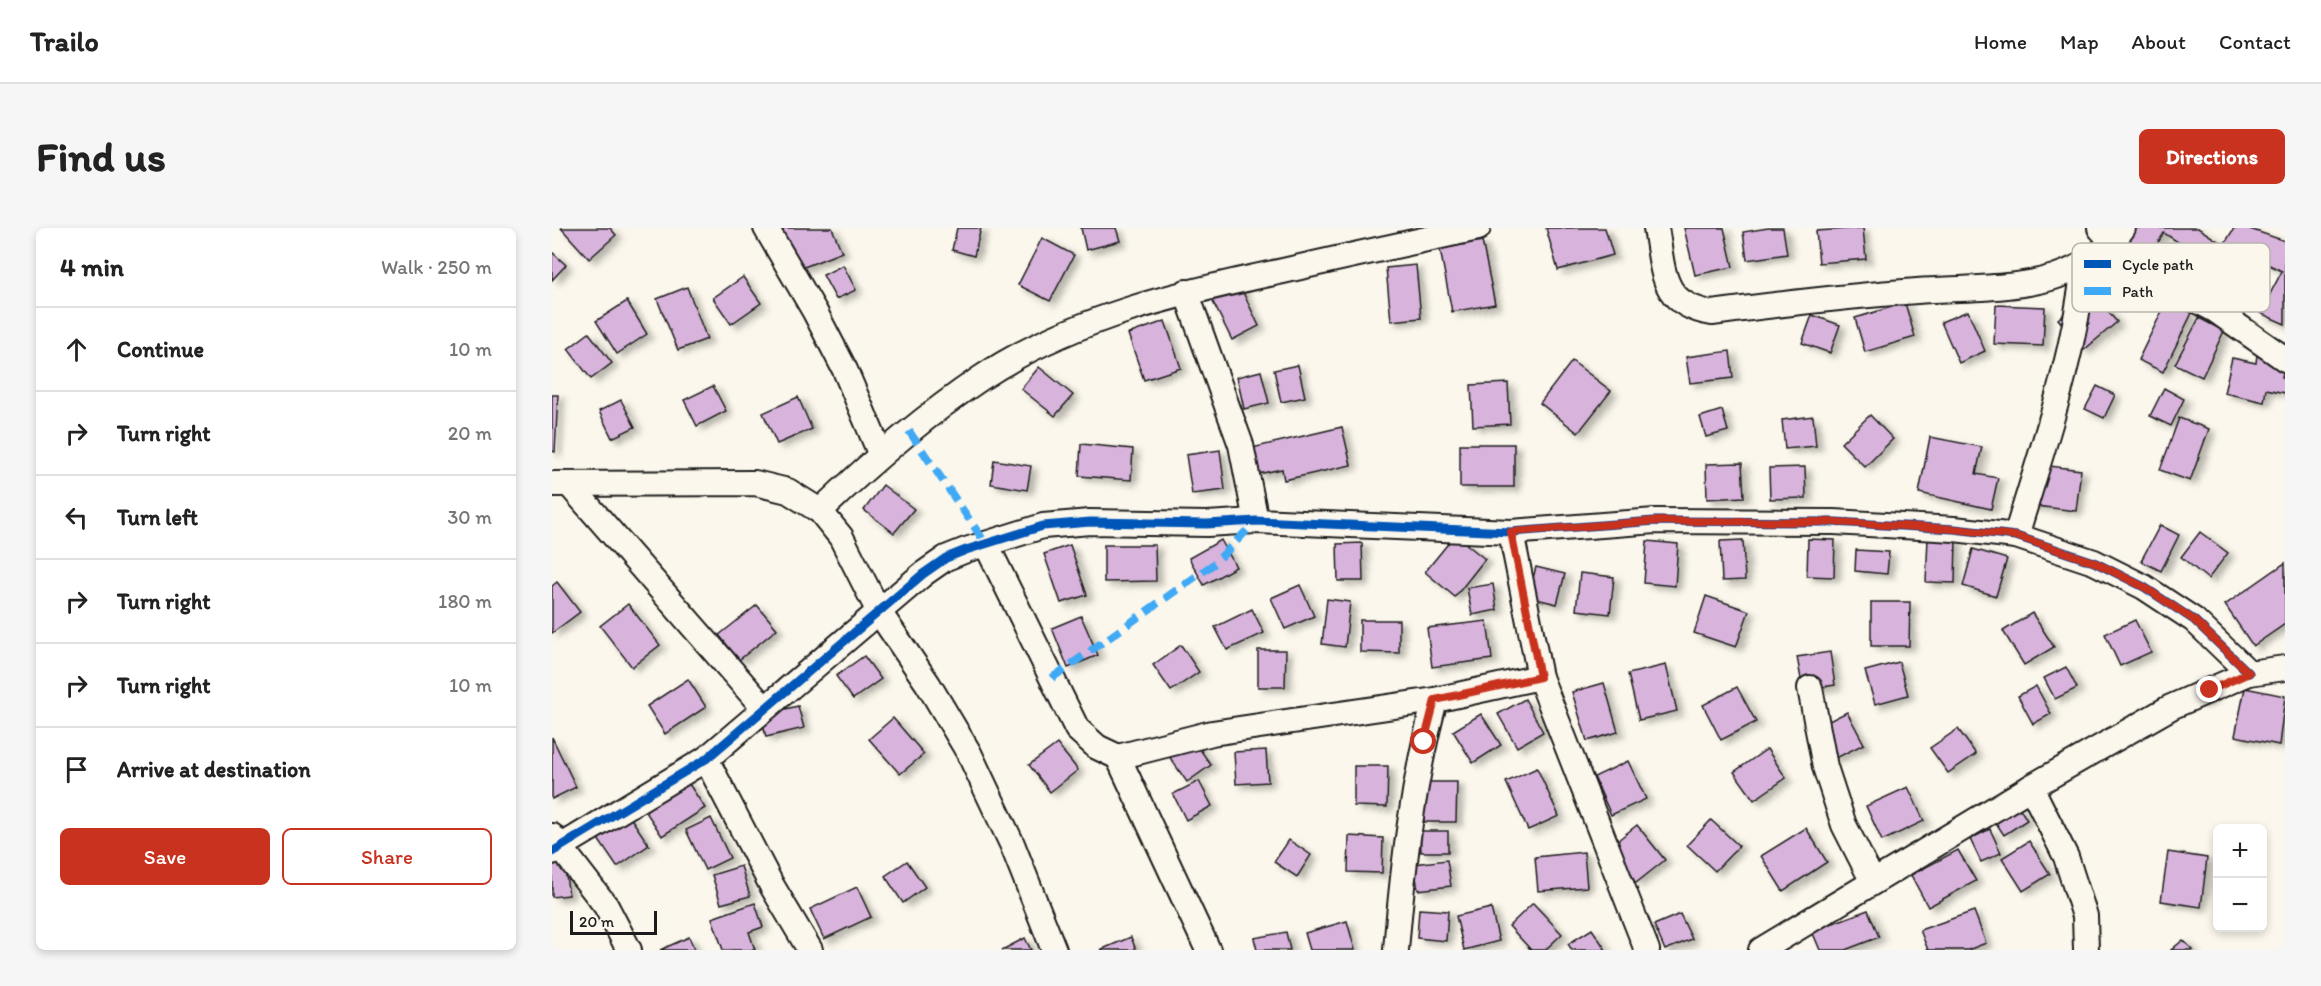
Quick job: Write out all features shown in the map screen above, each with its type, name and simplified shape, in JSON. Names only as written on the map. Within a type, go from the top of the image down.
[{"type":"street","points":[[766,228],[815,312],[845,370],[880,453]]},
{"type":"street","points":[[819,511],[880,453],[982,377],[1049,341],[1116,313],[1186,292],[1478,228]]},
{"type":"street","points":[[1656,228],[1666,285],[1678,301],[1695,310],[1712,313],[1837,297],[2019,283],[2052,277],[2072,270]]},
{"type":"street","points":[[1186,292],[1241,445],[1256,520]]},
{"type":"street","points":[[2016,536],[2069,359],[2079,312]]},
{"type":"street","points":[[2218,312],[2285,359]]},
{"type":"street","points":[[561,484],[755,483],[788,490],[819,511],[841,537],[879,612],[928,684],[969,753],[1012,844],[1054,950]]},
{"type":"street","points":[[561,484],[764,708]]},
{"type":"street","points":[[629,950],[606,906],[554,845],[706,759],[764,708],[946,558],[1043,526],[1207,524],[1256,520],[1511,532],[1655,521],[1834,522],[1954,529],[2016,536],[2094,562],[2144,587],[2194,620],[2249,673]]},
{"type":"street","points":[[1511,532],[1540,677],[1647,950]]},
{"type":"street","points":[[986,544],[1077,729],[1097,747],[1118,757],[1212,734],[1435,700],[1540,677]]},
{"type":"street","points":[[1761,950],[2031,787],[2171,707],[2249,673],[2285,668]]},
{"type":"street","points":[[1810,688],[1825,767],[1844,825],[1873,882]]},
{"type":"street","points":[[1396,950],[1413,802],[1424,742],[1435,700]]},
{"type":"street","points":[[1118,757],[1208,950]]},
{"type":"street","points":[[706,759],[772,886],[810,950]]},
{"type":"street","points":[[2031,787],[2066,857],[2085,916],[2086,950]]},
{"type":"building","points":[[561,228],[610,228],[616,235],[589,259]]},
{"type":"building","points":[[782,228],[832,228],[842,252],[799,269]]},
{"type":"building","points":[[957,228],[981,228],[974,256],[952,250]]},
{"type":"building","points":[[1081,228],[1116,228],[1120,241],[1086,250]]},
{"type":"building","points":[[1546,228],[1605,228],[1613,255],[1558,270]]},
{"type":"building","points":[[1684,228],[1724,228],[1733,267],[1695,275]]},
{"type":"building","points":[[1783,228],[1787,254],[1747,260],[1743,232]]},
{"type":"building","points":[[1863,228],[1866,259],[1819,263],[1816,231]]},
{"type":"building","points":[[2135,228],[2198,228],[2221,243],[2180,243],[2164,233],[2158,243],[2132,243],[2127,240]]},
{"type":"building","points":[[2234,228],[2247,228],[2285,241],[2285,324],[2260,313],[2270,312],[2270,294],[2282,271],[2270,265],[2270,243],[2225,243]]},
{"type":"building","points":[[1042,238],[1074,255],[1050,301],[1018,285]]},
{"type":"building","points":[[1482,241],[1495,304],[1452,312],[1440,249]]},
{"type":"building","points":[[552,252],[566,265],[552,280]]},
{"type":"building","points":[[843,265],[856,290],[836,299],[823,275]]},
{"type":"building","points":[[1416,265],[1421,318],[1391,321],[1386,268]]},
{"type":"building","points":[[743,277],[761,303],[731,324],[713,298]]},
{"type":"building","points":[[1240,286],[1259,326],[1232,340],[1212,300]]},
{"type":"building","points":[[687,287],[707,339],[678,350],[657,299]]},
{"type":"building","points":[[627,301],[647,334],[617,354],[596,321]]},
{"type":"building","points":[[1905,303],[1915,337],[1865,352],[1855,318]]},
{"type":"building","points":[[1996,305],[2045,307],[2043,346],[1994,344]]},
{"type":"building","points":[[2072,307],[2072,312],[2108,312],[2117,322],[2084,350],[2058,319]]},
{"type":"building","points":[[1968,311],[1985,351],[1959,363],[1941,322]]},
{"type":"building","points":[[2162,312],[2192,313],[2163,372],[2138,360]]},
{"type":"building","points":[[1812,315],[1840,325],[1830,353],[1802,343]]},
{"type":"building","points":[[2199,318],[2224,331],[2202,377],[2175,364]]},
{"type":"building","points":[[1165,321],[1181,368],[1144,380],[1128,334]]},
{"type":"building","points":[[589,333],[612,363],[591,379],[568,349]]},
{"type":"building","points":[[1730,351],[1733,378],[1690,383],[1686,357]]},
{"type":"building","points":[[2257,354],[2285,364],[2282,377],[2285,377],[2285,393],[2266,389],[2264,402],[2224,393],[2232,358],[2256,363]]},
{"type":"building","points":[[1572,361],[1611,391],[1578,433],[1540,403]]},
{"type":"building","points":[[1298,365],[1305,397],[1281,402],[1274,370]]},
{"type":"building","points":[[1039,367],[1073,395],[1055,416],[1021,389]]},
{"type":"building","points":[[1261,371],[1269,403],[1244,409],[1237,377]]},
{"type":"building","points":[[1508,383],[1510,424],[1473,426],[1471,385]]},
{"type":"building","points":[[713,386],[726,411],[697,426],[684,400]]},
{"type":"building","points":[[2097,386],[2115,395],[2104,418],[2085,409]]},
{"type":"building","points":[[2164,388],[2184,399],[2171,426],[2150,416]]},
{"type":"building","points":[[552,395],[558,395],[555,452],[552,451]]},
{"type":"building","points":[[798,397],[812,429],[777,444],[763,413]]},
{"type":"building","points":[[621,400],[635,427],[612,438],[599,411]]},
{"type":"building","points":[[1722,410],[1728,431],[1706,437],[1700,417]]},
{"type":"building","points":[[1870,415],[1893,439],[1865,467],[1841,443]]},
{"type":"building","points":[[1813,416],[1816,446],[1785,449],[1782,420]]},
{"type":"building","points":[[2179,418],[2209,429],[2190,481],[2160,470]]},
{"type":"building","points":[[1342,427],[1351,465],[1284,480],[1282,469],[1258,474],[1252,448]]},
{"type":"building","points":[[1930,437],[1982,447],[1976,474],[1998,478],[1991,509],[1919,493]]},
{"type":"building","points":[[1081,444],[1133,449],[1131,480],[1079,476]]},
{"type":"building","points":[[1460,444],[1514,444],[1514,487],[1460,487]]},
{"type":"building","points":[[1220,450],[1225,490],[1192,494],[1186,455]]},
{"type":"building","points":[[994,460],[1031,466],[1027,490],[991,484]]},
{"type":"building","points":[[1742,463],[1744,497],[1707,499],[1706,464]]},
{"type":"building","points":[[2033,464],[2081,470],[2076,511],[2028,505]]},
{"type":"building","points":[[1805,467],[1806,498],[1770,499],[1769,468]]},
{"type":"building","points":[[883,485],[914,509],[894,533],[864,510]]},
{"type":"building","points":[[2160,525],[2179,535],[2161,571],[2141,561]]},
{"type":"building","points":[[2200,532],[2228,553],[2208,579],[2181,557]]},
{"type":"building","points":[[1455,535],[1485,559],[1455,597],[1425,572]]},
{"type":"building","points":[[1928,538],[1956,539],[1955,583],[1926,582]]},
{"type":"building","points":[[1808,539],[1835,540],[1834,577],[1807,576]]},
{"type":"building","points":[[1221,540],[1236,567],[1204,585],[1189,558]]},
{"type":"building","points":[[1743,540],[1745,580],[1722,581],[1720,541]]},
{"type":"building","points":[[1647,541],[1678,544],[1675,586],[1644,583]]},
{"type":"building","points":[[1362,543],[1363,581],[1338,581],[1337,544]]},
{"type":"building","points":[[1070,545],[1087,595],[1061,603],[1044,554]]},
{"type":"building","points":[[1104,545],[1155,545],[1156,581],[1104,582]]},
{"type":"building","points":[[1973,549],[2007,559],[1996,596],[1963,586]]},
{"type":"building","points":[[1856,550],[1889,552],[1887,574],[1855,571]]},
{"type":"building","points":[[2285,563],[2285,624],[2253,646],[2225,605]]},
{"type":"building","points":[[1536,567],[1565,574],[1557,604],[1528,597]]},
{"type":"building","points":[[1580,573],[1614,577],[1610,614],[1576,610]]},
{"type":"building","points":[[557,582],[580,612],[552,633],[552,586]]},
{"type":"building","points":[[1493,584],[1497,610],[1472,615],[1467,588]]},
{"type":"building","points":[[1300,585],[1314,616],[1285,629],[1271,598]]},
{"type":"building","points":[[1706,596],[1749,611],[1736,647],[1694,633]]},
{"type":"building","points":[[1327,599],[1350,602],[1345,647],[1322,644]]},
{"type":"building","points":[[1871,602],[1910,602],[1909,646],[1871,646]]},
{"type":"building","points":[[628,604],[660,645],[632,667],[600,626]]},
{"type":"building","points":[[757,605],[777,629],[739,660],[719,635]]},
{"type":"building","points":[[1252,609],[1264,633],[1227,650],[1215,627]]},
{"type":"building","points":[[2032,613],[2054,647],[2024,665],[2003,631]]},
{"type":"building","points":[[1081,616],[1098,655],[1068,668],[1052,628]]},
{"type":"building","points":[[1360,620],[1399,620],[1399,653],[1360,652]]},
{"type":"building","points":[[2135,620],[2151,652],[2120,666],[2105,634]]},
{"type":"building","points":[[1487,621],[1492,659],[1432,667],[1427,628]]},
{"type":"building","points":[[1181,645],[1199,672],[1171,691],[1153,665]]},
{"type":"building","points":[[1258,650],[1286,650],[1285,687],[1258,687]]},
{"type":"building","points":[[1830,652],[1835,685],[1803,690],[1797,657]]},
{"type":"building","points":[[864,656],[881,679],[853,699],[836,676]]},
{"type":"building","points":[[1899,662],[1908,695],[1875,704],[1865,671]]},
{"type":"building","points":[[1666,665],[1677,711],[1639,720],[1628,674]]},
{"type":"building","points":[[2066,667],[2077,688],[2055,699],[2044,678]]},
{"type":"building","points":[[688,679],[706,707],[665,734],[647,706]]},
{"type":"building","points":[[1604,683],[1618,732],[1587,741],[1572,692]]},
{"type":"building","points":[[2036,686],[2051,714],[2033,724],[2018,696]]},
{"type":"building","points":[[1737,687],[1756,722],[1721,740],[1703,705]]},
{"type":"building","points":[[2245,688],[2285,696],[2279,745],[2235,736]]},
{"type":"building","points":[[1525,699],[1543,732],[1517,747],[1498,714]]},
{"type":"building","points":[[798,706],[804,728],[766,737],[761,715]]},
{"type":"building","points":[[1847,712],[1864,744],[1834,759],[1817,727]]},
{"type":"building","points":[[1481,714],[1501,745],[1473,763],[1453,731]]},
{"type":"building","points":[[893,718],[924,754],[900,774],[869,739]]},
{"type":"building","points":[[1958,729],[1976,754],[1948,773],[1930,748]]},
{"type":"building","points":[[1190,735],[1211,765],[1187,782],[1166,752]]},
{"type":"building","points":[[552,737],[576,787],[552,799]]},
{"type":"building","points":[[1057,744],[1078,770],[1050,792],[1029,765]]},
{"type":"building","points":[[1767,749],[1786,778],[1754,800],[1734,772]]},
{"type":"building","points":[[1266,750],[1268,782],[1236,784],[1234,752]]},
{"type":"building","points":[[1628,761],[1646,799],[1611,815],[1594,777]]},
{"type":"building","points":[[1354,766],[1388,766],[1387,807],[1354,806]]},
{"type":"building","points":[[1537,768],[1559,816],[1528,830],[1506,782]]},
{"type":"building","points":[[687,781],[705,808],[662,836],[644,809]]},
{"type":"building","points":[[1199,781],[1212,806],[1186,820],[1173,794]]},
{"type":"building","points":[[1425,782],[1457,782],[1456,822],[1424,822]]},
{"type":"building","points":[[1908,787],[1924,821],[1882,841],[1866,806]]},
{"type":"building","points":[[2017,804],[2027,820],[2004,835],[1994,820]]},
{"type":"building","points":[[628,814],[649,845],[617,867],[596,836]]},
{"type":"building","points":[[711,818],[730,858],[705,870],[686,830]]},
{"type":"building","points":[[1711,820],[1739,846],[1715,871],[1687,845]]},
{"type":"building","points":[[1637,825],[1665,860],[1636,883],[1608,848]]},
{"type":"building","points":[[1806,828],[1827,862],[1783,891],[1761,856]]},
{"type":"building","points":[[1990,829],[2001,853],[1981,862],[1970,839]]},
{"type":"building","points":[[1420,831],[1448,831],[1448,852],[1421,852]]},
{"type":"building","points":[[1349,836],[1383,838],[1382,873],[1348,872]]},
{"type":"building","points":[[1289,840],[1311,855],[1297,877],[1274,862]]},
{"type":"building","points":[[2029,841],[2050,874],[2023,891],[2002,858]]},
{"type":"building","points":[[1958,850],[1976,881],[1928,907],[1911,875]]},
{"type":"building","points":[[1584,852],[1587,887],[1538,891],[1535,857]]},
{"type":"building","points":[[2168,852],[2207,858],[2201,907],[2161,901]]},
{"type":"building","points":[[1447,860],[1451,886],[1418,890],[1414,864]]},
{"type":"building","points":[[907,861],[925,887],[903,903],[885,876]]},
{"type":"building","points":[[564,863],[569,895],[552,897],[552,865]]},
{"type":"building","points":[[741,866],[750,896],[721,904],[712,875]]},
{"type":"building","points":[[857,887],[871,917],[824,939],[810,909]]},
{"type":"building","points":[[755,903],[763,927],[749,932],[755,950],[723,950],[712,918]]},
{"type":"building","points":[[1533,903],[1562,934],[1545,950],[1531,950],[1509,926]]},
{"type":"building","points":[[1491,908],[1499,941],[1464,950],[1456,916]]},
{"type":"building","points":[[1419,909],[1448,911],[1446,941],[1417,938]]},
{"type":"building","points":[[1868,910],[1879,937],[1845,950],[1820,950],[1812,931]]},
{"type":"building","points":[[1974,911],[1986,943],[1968,950],[1928,950],[1920,930]]},
{"type":"building","points":[[1680,914],[1692,939],[1665,950],[1654,925]]},
{"type":"building","points":[[1347,921],[1355,950],[1310,950],[1305,933]]},
{"type":"building","points":[[1592,929],[1606,950],[1572,950],[1568,944]]},
{"type":"building","points":[[1286,932],[1290,950],[1257,950],[1254,938]]},
{"type":"building","points":[[689,937],[695,950],[660,950]]},
{"type":"building","points":[[1131,937],[1136,950],[1100,950]]},
{"type":"building","points":[[1025,938],[1031,950],[1002,950]]},
{"type":"building","points":[[2183,940],[2193,950],[2171,950]]},
{"type":"marked path","points":[[909,431],[986,544]]},
{"type":"marked path","points":[[1052,678],[1215,563],[1256,521]]},
{"type":"cycle path","points":[[552,852],[706,759],[923,574],[946,558],[1043,526],[1090,522],[1207,524],[1256,521],[1511,532],[1655,521],[1834,522],[1954,529],[2016,536],[2094,562],[2144,587],[2194,620],[2249,673]]},
{"type":"route","points":[[1424,742],[1435,700],[1540,677],[1511,532],[1655,521],[1834,522],[1954,529],[2016,536],[2094,562],[2144,587],[2194,620],[2249,673],[2210,690]]}]
